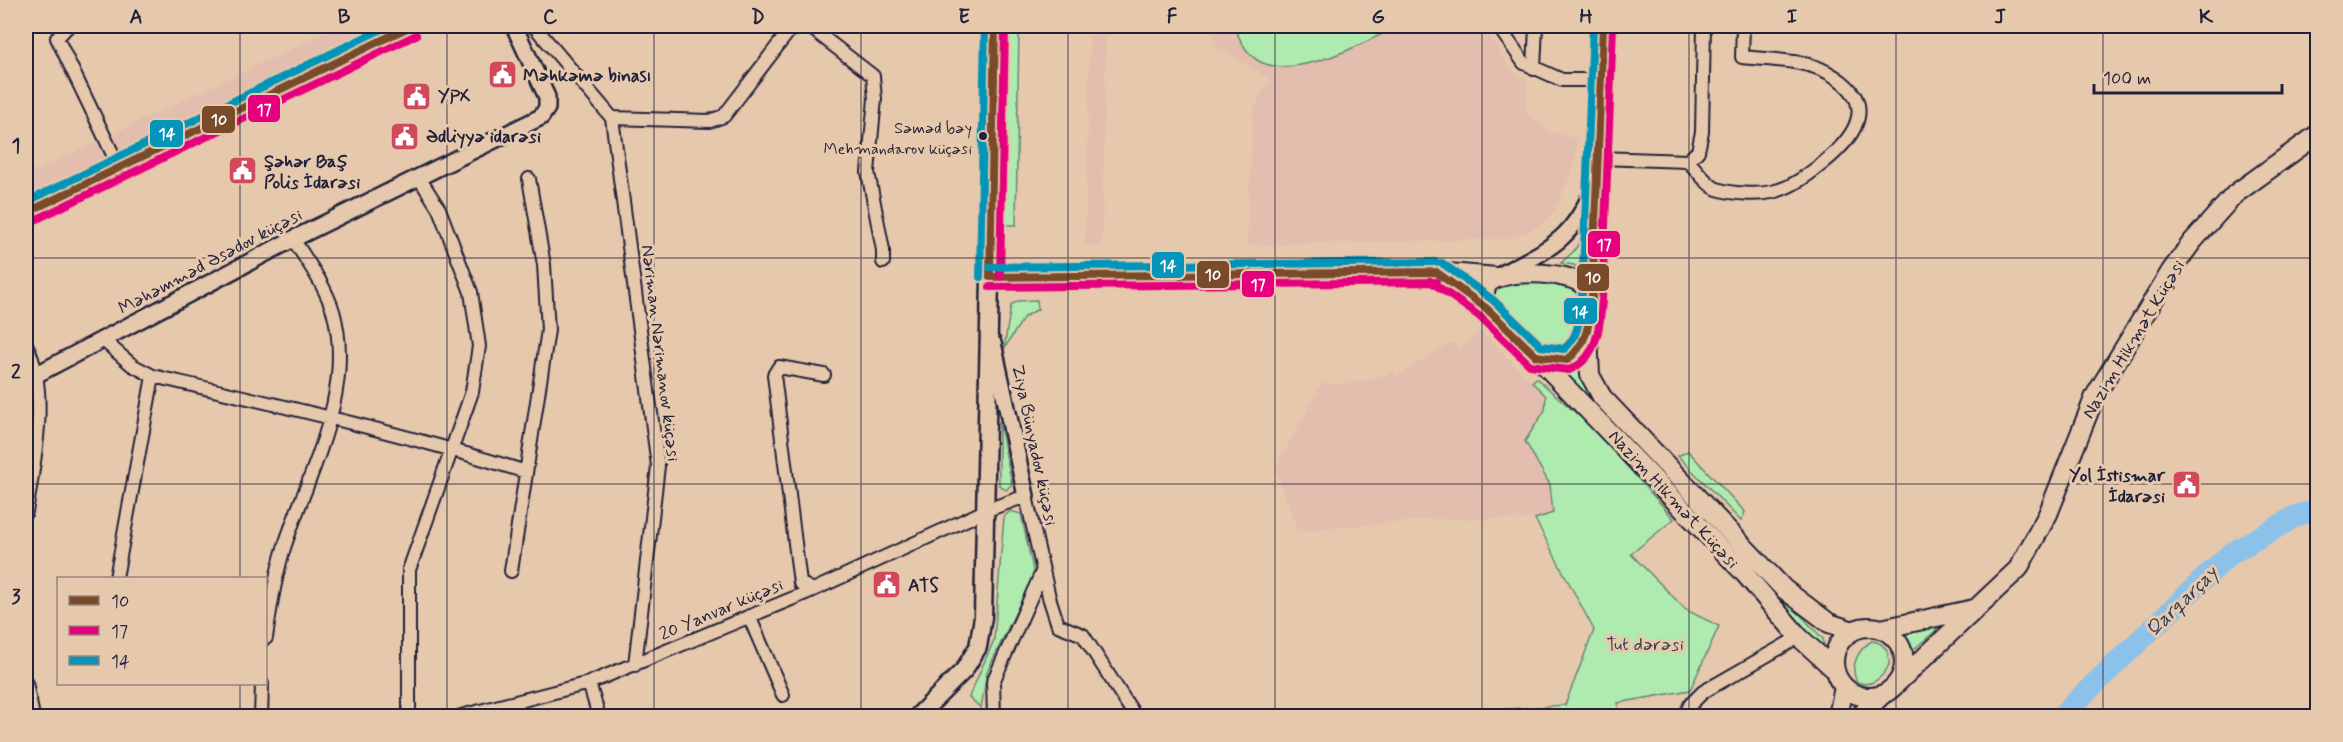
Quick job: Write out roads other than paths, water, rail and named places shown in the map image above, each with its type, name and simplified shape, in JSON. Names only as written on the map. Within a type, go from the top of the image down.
[{"type":"main road","points":[[26,213],[411,26]]},
{"type":"main road","points":[[918,717],[964,670],[978,647],[983,617],[992,277],[995,26]]},
{"type":"main road","name":"Nazim Hikmət Küçəsi","points":[[1860,717],[2018,569],[2048,513],[2095,396],[2171,271],[2192,242],[2235,194],[2318,134]]},
{"type":"main road","points":[[992,277],[1436,272],[1497,277],[1524,274],[1566,278],[1583,285],[1592,298],[1588,335],[1580,350],[1567,360],[1536,356],[1486,308],[1436,272]]},
{"type":"main road","points":[[1486,308],[1484,294],[1487,286],[1497,277]]},
{"type":"main road","name":"Nazim Hikmət Küçəsi","points":[[1588,335],[1590,375],[1602,397],[1784,589],[1829,623],[1853,631]]},
{"type":"main road","name":"Nazim Hikmət Küçəsi","points":[[1536,356],[1745,574],[1799,637],[1834,669]]},
{"type":"main road","points":[[1881,629],[1898,643],[1903,653],[1902,675],[1889,689],[1862,696],[1844,687],[1834,669],[1837,647],[1853,631],[1862,628],[1881,629],[1976,609]]},
{"type":"main road","points":[[1838,717],[1844,687]]},
{"type":"street","points":[[68,26],[57,38],[119,167]]},
{"type":"street","name":"Məhəmməd Əsədov küçəsi","points":[[30,378],[293,239],[541,117],[547,108],[547,96],[514,26]]},
{"type":"street","points":[[534,26],[612,118],[710,121],[724,116],[789,31],[799,27],[810,27],[873,76],[875,99],[868,172],[883,249],[883,262]]},
{"type":"street","points":[[1498,26],[1524,63],[1534,69],[1562,80],[1601,80]]},
{"type":"street","points":[[1534,69],[1536,26]]},
{"type":"street","points":[[1592,298],[1603,26]]},
{"type":"street","points":[[1688,161],[1698,151],[1702,132],[1704,26]]},
{"type":"street","points":[[1598,158],[1688,161],[1716,189],[1756,194],[1774,192],[1804,178],[1844,146],[1856,126],[1859,110],[1850,88],[1826,71],[1802,64],[1742,57],[1743,26]]},
{"type":"street","name":"Nəriman Nərimanov küçəsi","points":[[612,118],[658,466],[635,664]]},
{"type":"street","points":[[409,717],[409,570],[472,392],[479,346],[471,292],[439,209],[418,176]]},
{"type":"street","points":[[511,571],[548,330],[544,266],[529,179]]},
{"type":"street","points":[[1497,277],[1550,249],[1563,238],[1578,223],[1597,181]]},
{"type":"street","points":[[267,633],[284,551],[331,417],[340,351],[332,308],[315,273],[293,239]]},
{"type":"street","name":"Ziya Bünyadov küçəsi","points":[[989,332],[1042,572],[1058,625],[1083,635],[1135,717]]},
{"type":"street","points":[[103,340],[132,365],[153,376],[331,417],[453,449],[526,472]]},
{"type":"street","points":[[26,344],[34,361],[30,378],[39,428],[26,512]]},
{"type":"street","points":[[813,590],[800,583],[774,375],[778,367],[824,375]]},
{"type":"street","points":[[116,577],[153,376]]},
{"type":"street","name":"20 Yanvar küçəsi","points":[[460,717],[589,683],[813,590],[987,510],[1026,496]]},
{"type":"street","points":[[994,717],[993,682],[1042,572]]},
{"type":"street","points":[[749,616],[783,695]]},
{"type":"street","points":[[1685,717],[1690,705],[1703,692],[1799,637]]},
{"type":"street","points":[[26,683],[33,717]]},
{"type":"street","points":[[589,683],[599,717]]},
{"type":"street","points":[[261,717],[262,685]]},
{"type":"waterway","name":"Qarqarçay","points":[[2061,716],[2229,555],[2296,516],[2318,509]]},
{"type":"place","name":"Məhkəmə binası","points":[[502,75]]},
{"type":"place","name":"YPX","points":[[417,96]]},
{"type":"place","name":"Ədliyyə idarəsi","points":[[405,136]]},
{"type":"place","name":"Səməd bəy Mehmandarov küçəsi","points":[[983,136]]},
{"type":"place","name":"Şəhər Baş Polis İdarəsi","points":[[243,171]]},
{"type":"place","name":"Yol İstismar İdarəsi","points":[[2186,485]]},
{"type":"place","name":"ATS","points":[[887,585]]},
{"type":"park label","name":"Tut dərəsi","points":[[1645,644]]}]
